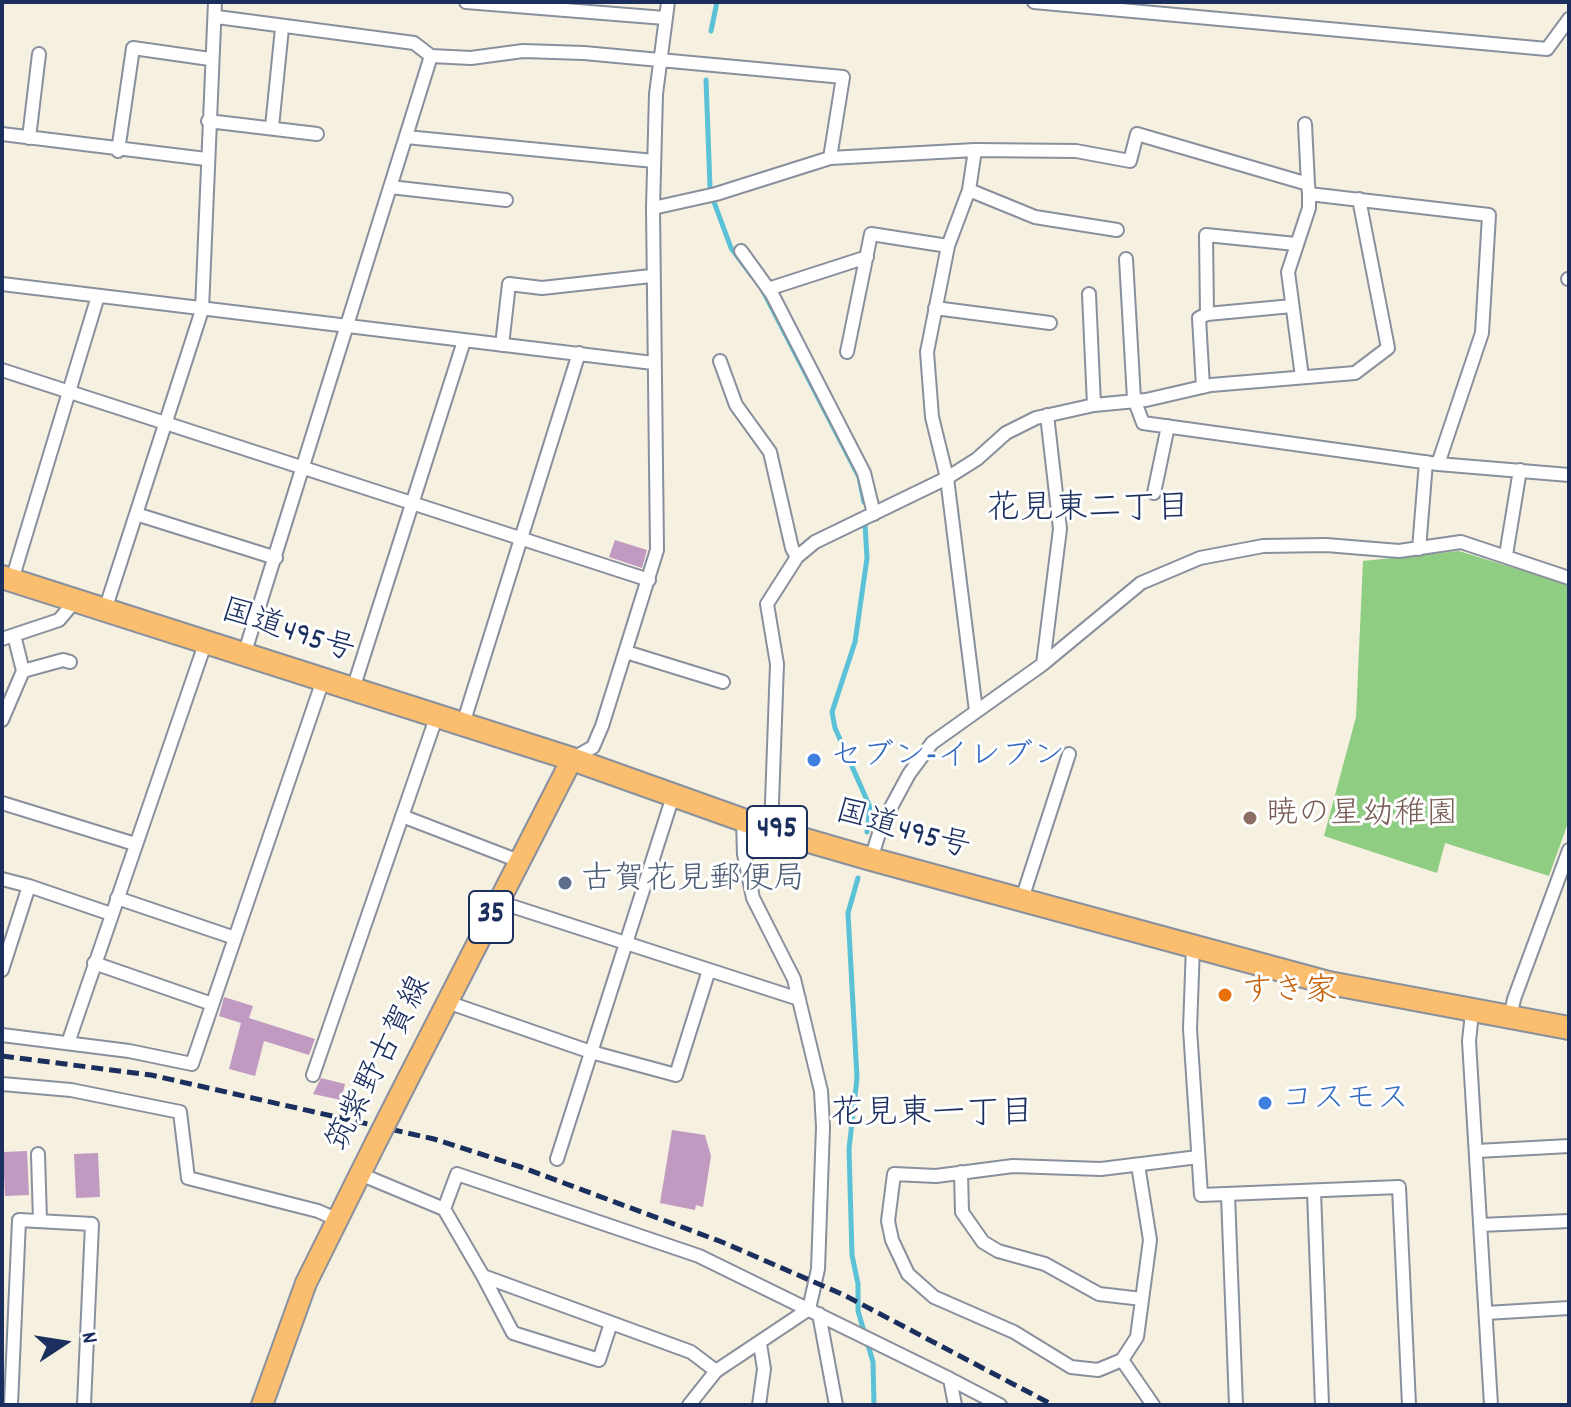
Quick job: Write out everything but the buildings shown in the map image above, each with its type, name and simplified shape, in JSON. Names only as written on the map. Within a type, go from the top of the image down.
[{"type":"highway","name":"国道495号","points":[[7,578],[572,759],[743,821],[871,859],[1329,983],[1472,1013],[1569,1028]]},
{"type":"main road","name":"筑紫野古賀線","points":[[262,1405],[306,1283],[572,759]]},
{"type":"street","points":[[105,610],[202,310],[210,59],[212,25],[217,17],[215,2]]},
{"type":"street","points":[[466,2],[566,6],[665,18]]},
{"type":"street","points":[[572,759],[593,747],[657,550],[651,276],[660,60],[668,2]]},
{"type":"street","points":[[1034,2],[1547,49],[1569,19]]},
{"type":"street","points":[[217,17],[282,28],[414,43],[431,56],[471,58],[523,51],[843,77],[830,158]]},
{"type":"street","points":[[272,127],[282,28]]},
{"type":"street","points":[[118,151],[133,48],[210,59]]},
{"type":"street","points":[[29,138],[39,54]]},
{"type":"street","points":[[244,655],[349,327],[431,56]]},
{"type":"street","points":[[208,121],[317,134]]},
{"type":"street","points":[[1302,377],[1288,272],[1309,208],[1305,124]]},
{"type":"street","points":[[2,134],[118,151],[206,159]]},
{"type":"street","points":[[653,208],[716,194],[830,158],[975,150],[1076,151],[1130,161],[1137,134],[1309,189],[1359,199],[1489,215],[1482,333],[1432,463],[1419,549]]},
{"type":"street","points":[[406,137],[654,161]]},
{"type":"street","points":[[975,150],[969,190],[948,246],[927,352],[928,383],[947,478],[976,711]]},
{"type":"street","points":[[390,187],[506,200]]},
{"type":"street","points":[[969,190],[1035,217],[1117,230]]},
{"type":"street","points":[[771,830],[777,664],[767,604],[797,557],[815,542],[947,478],[977,459],[1006,433],[1047,415],[1094,405],[1146,400],[1203,387],[1355,373],[1388,348],[1359,199]]},
{"type":"street","points":[[847,352],[871,234],[948,246]]},
{"type":"street","points":[[1207,314],[1206,235],[1296,244]]},
{"type":"street","points":[[741,251],[768,289],[864,473],[874,514]]},
{"type":"street","points":[[768,289],[867,257]]},
{"type":"street","points":[[1126,259],[1134,399],[1143,423],[1432,463],[1569,475]]},
{"type":"street","points":[[502,345],[509,284],[542,288],[651,276]]},
{"type":"street","points":[[2,284],[653,363]]},
{"type":"street","points":[[1089,294],[1094,405]]},
{"type":"street","points":[[7,578],[98,296]]},
{"type":"street","points":[[1203,387],[1199,318],[1207,314],[1292,306]]},
{"type":"street","points":[[935,308],[1050,323]]},
{"type":"street","points":[[353,689],[464,341]]},
{"type":"street","points":[[463,724],[579,353]]},
{"type":"street","points":[[720,361],[736,405],[770,452],[792,548],[797,557]]},
{"type":"street","points":[[2,370],[649,580]]},
{"type":"street","points":[[1043,664],[1060,529],[1047,415]]},
{"type":"street","points":[[1154,493],[1168,426]]},
{"type":"street","points":[[1506,555],[1520,470]]},
{"type":"street","points":[[136,514],[276,558]]},
{"type":"street","points":[[871,859],[882,824],[920,757],[932,743],[1043,664],[1141,583],[1200,558],[1263,546],[1419,549],[1461,542],[1569,578]]},
{"type":"street","points":[[2,720],[23,671],[8,637],[59,620],[75,601]]},
{"type":"street","points":[[68,1043],[206,641]]},
{"type":"street","points":[[626,652],[723,682]]},
{"type":"street","points":[[23,671],[63,660],[70,662]]},
{"type":"street","points":[[2,1035],[192,1064],[323,680]]},
{"type":"street","points":[[313,1075],[437,715]]},
{"type":"street","points":[[1022,899],[1069,754]]},
{"type":"street","points":[[557,1159],[673,796]]},
{"type":"street","points":[[2,803],[135,844]]},
{"type":"street","points":[[402,816],[519,861]]},
{"type":"street","points":[[743,821],[744,854],[753,898],[794,979],[821,1091],[823,1127],[814,1312],[836,1405]]},
{"type":"street","points":[[1510,1018],[1569,850]]},
{"type":"street","points":[[2,879],[111,914]]},
{"type":"street","points":[[2,970],[29,886]]},
{"type":"street","points":[[117,898],[235,938]]},
{"type":"street","points":[[499,902],[799,999]]},
{"type":"street","points":[[1193,945],[1190,1029],[1201,1195],[1399,1187],[1409,1405]]},
{"type":"street","points":[[94,963],[212,1004]]},
{"type":"street","points":[[447,1002],[591,1052],[676,1075],[709,970]]},
{"type":"street","points":[[1472,1013],[1469,1041],[1491,1405]]},
{"type":"street","points":[[2,1084],[71,1090],[180,1112],[188,1178],[318,1211],[338,1220]]},
{"type":"street","points":[[1477,1151],[1569,1146]]},
{"type":"street","points":[[38,1154],[40,1221]]},
{"type":"street","points":[[1138,1165],[1150,1240],[1137,1337],[1122,1360],[1098,1370],[1071,1367],[1014,1332],[934,1297],[901,1264],[888,1221],[894,1174],[936,1176],[1013,1166],[1101,1169],[1198,1157]]},
{"type":"street","points":[[961,1172],[962,1212],[983,1242],[998,1251],[1045,1264],[1099,1294],[1142,1299]]},
{"type":"street","points":[[360,1174],[444,1209],[513,1333],[599,1360],[611,1323]]},
{"type":"street","points":[[444,1209],[457,1174],[699,1256],[1000,1405]]},
{"type":"street","points":[[1314,1192],[1322,1405]]},
{"type":"street","points":[[1228,1195],[1236,1405]]},
{"type":"street","points":[[11,1405],[19,1220],[92,1224],[84,1405]]},
{"type":"street","points":[[1481,1225],[1569,1221]]},
{"type":"street","points":[[483,1276],[691,1352],[716,1371]]},
{"type":"street","points":[[1486,1313],[1569,1308]]},
{"type":"street","points":[[689,1405],[716,1371],[814,1312]]},
{"type":"street","points":[[759,1405],[764,1369],[760,1344]]},
{"type":"street","points":[[1122,1360],[1153,1405]]},
{"type":"street","points":[[950,1379],[955,1405]]},
{"type":"green space","points":[[1459,551],[1569,585],[1569,820],[1549,876],[1445,843],[1437,873],[1324,836],[1356,717],[1363,561]]},
{"type":"waterway","points":[[711,31],[717,2]]},
{"type":"waterway","points":[[706,80],[710,187]]},
{"type":"waterway","points":[[714,202],[731,248],[752,276]]},
{"type":"waterway","points":[[761,287],[859,477],[864,502]]},
{"type":"waterway","points":[[865,524],[867,558],[855,642],[832,712],[835,728],[870,807],[867,832]]},
{"type":"waterway","points":[[858,878],[848,913],[857,1078],[849,1149],[852,1255],[858,1284],[858,1311],[873,1362],[874,1405]]},
{"type":"railway","points":[[2,1056],[151,1075],[434,1139],[521,1167],[722,1242],[844,1295],[1053,1405]]},
{"type":"place","name":"セブン-イレブン","points":[[814,760]]},
{"type":"place","name":"暁の星幼稚園","points":[[1250,818]]},
{"type":"place","name":"古賀花見郵便局","points":[[565,883]]},
{"type":"place","name":"すき家","points":[[1225,995]]},
{"type":"place","name":"コスモス","points":[[1265,1103]]},
{"type":"district","name":"花見東二丁目","points":[[1088,512]]},
{"type":"district","name":"花見東一丁目","points":[[932,1117]]}]
